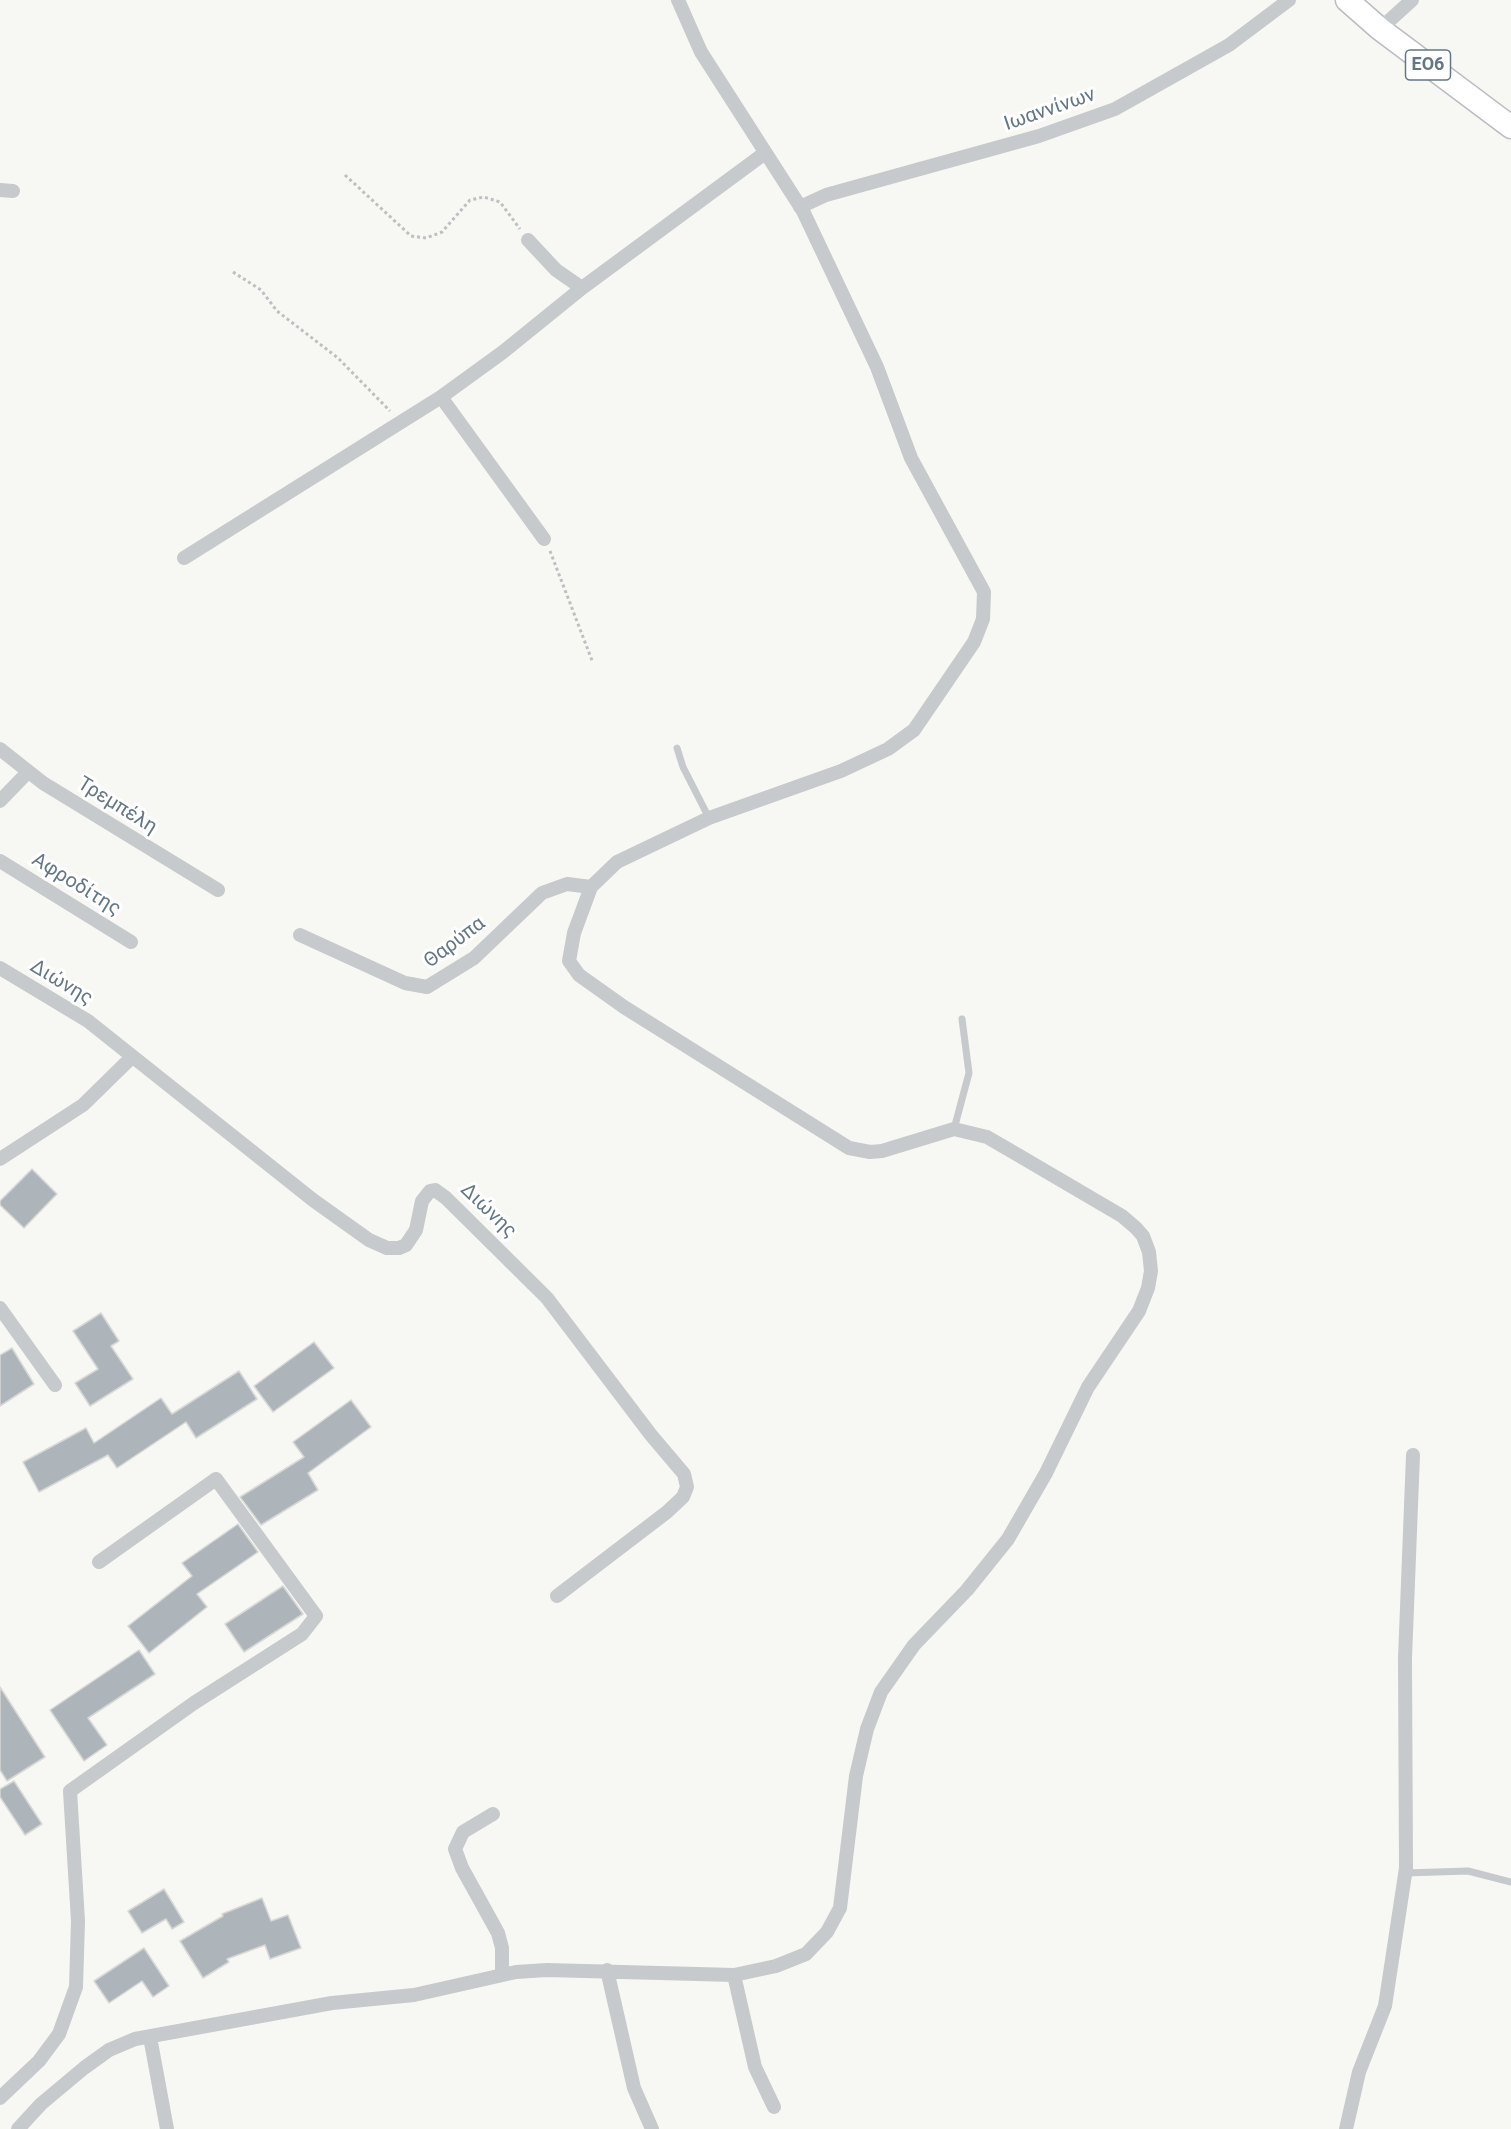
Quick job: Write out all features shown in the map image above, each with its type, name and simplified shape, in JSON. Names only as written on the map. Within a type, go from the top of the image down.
[{"type":"main road","name":"ΕΟ6","points":[[1347,0],[1380,29],[1511,127]]},
{"type":"street","points":[[18,2129],[54,2092],[109,2050],[126,2042],[332,2003],[414,1995],[502,1974],[547,1970],[607,1970],[734,1975],[761,1971],[797,1959],[818,1943],[831,1926],[841,1902],[861,1754],[881,1692],[914,1645],[967,1590],[1004,1545],[1037,1490],[1088,1387],[1138,1311],[1148,1288],[1151,1271],[1143,1236],[1122,1216],[987,1137],[954,1129],[882,1150],[870,1152],[849,1148],[624,1007],[579,975],[569,961],[574,933],[591,887],[617,862],[709,818],[841,771],[888,748],[914,730],[974,642],[983,619],[984,591],[911,458],[877,367],[800,207],[701,52],[678,0]]},
{"type":"street","name":"Ιωαννίνων","points":[[800,207],[834,192],[995,149],[1064,128],[1115,109],[1229,45],[1289,0]]},
{"type":"street","points":[[1380,29],[1412,0]]},
{"type":"street","points":[[184,558],[441,397],[503,352],[582,288],[765,153]]},
{"type":"street","points":[[528,240],[556,270],[582,288]]},
{"type":"street","points":[[441,397],[544,539]]},
{"type":"street","name":"Τρεμπέλη","points":[[0,749],[28,772],[218,890]]},
{"type":"street","points":[[0,801],[28,772]]},
{"type":"street","name":"Αφροδίτης","points":[[0,861],[130,942]]},
{"type":"street","name":"Θαρύπα","points":[[300,935],[405,983],[427,987],[469,962],[542,893],[567,884],[591,887]]},
{"type":"street","name":"Διώνης","points":[[0,968],[75,1012],[313,1200],[369,1240],[387,1248],[399,1248],[406,1245],[416,1230],[422,1201],[430,1191],[435,1190],[446,1198],[547,1298],[651,1435],[684,1474],[687,1487],[683,1497],[667,1512],[557,1596]]},
{"type":"street","points":[[0,1159],[83,1105],[132,1058]]},
{"type":"street","points":[[0,1308],[55,1385]]},
{"type":"street","points":[[1346,2129],[1359,2072],[1385,2006],[1405,1873],[1405,1659],[1413,1455]]},
{"type":"street","points":[[0,2098],[39,2061],[59,2034],[74,1995],[78,1921],[70,1791],[194,1703],[302,1634],[316,1616],[216,1479],[99,1562]]},
{"type":"street","points":[[493,1814],[463,1832],[455,1849],[462,1868],[498,1933],[502,1948],[502,1974]]},
{"type":"street","points":[[607,1970],[632,2078],[652,2129]]},
{"type":"street","points":[[734,1975],[755,2067],[774,2107]]},
{"type":"street","points":[[150,2037],[167,2129]]},
{"type":"lane","points":[[677,748],[683,767],[709,818]]},
{"type":"lane","points":[[954,1129],[969,1073],[962,1019]]},
{"type":"lane","points":[[1405,1873],[1468,1871],[1511,1882]]},
{"type":"path","points":[[345,175],[411,236],[426,238],[442,232],[470,200],[484,196],[500,202],[528,240]]},
{"type":"path","points":[[233,272],[261,290],[277,311],[338,358],[402,423]]},
{"type":"path","points":[[544,539],[593,663]]},
{"type":"building","points":[[32,1169],[57,1194],[24,1228],[0,1205],[0,1201]]},
{"type":"building","points":[[101,1313],[119,1341],[111,1346],[133,1379],[90,1406],[75,1383],[98,1369],[73,1331]]},
{"type":"building","points":[[314,1342],[334,1368],[273,1412],[254,1386]]},
{"type":"building","points":[[12,1348],[34,1384],[0,1406],[0,1355]]},
{"type":"building","points":[[239,1371],[257,1399],[196,1438],[186,1422],[117,1468],[108,1455],[39,1492],[23,1462],[86,1428],[94,1443],[161,1398],[172,1414]]},
{"type":"building","points":[[351,1400],[371,1427],[308,1473],[318,1490],[261,1525],[240,1497],[304,1457],[293,1442]]},
{"type":"building","points":[[238,1524],[258,1552],[197,1594],[207,1607],[149,1653],[128,1626],[192,1576],[182,1563]]},
{"type":"building","points":[[283,1586],[303,1614],[244,1652],[225,1624]]},
{"type":"building","points":[[139,1650],[155,1674],[88,1718],[107,1745],[84,1761],[50,1710]]},
{"type":"building","points":[[0,1687],[45,1757],[7,1781],[0,1770]]},
{"type":"building","points":[[14,1781],[42,1824],[25,1835],[0,1797],[0,1789]]},
{"type":"building","points":[[164,1889],[184,1922],[172,1929],[166,1919],[142,1933],[128,1911]]},
{"type":"building","points":[[262,1898],[271,1921],[288,1915],[301,1948],[270,1959],[265,1945],[227,1959],[229,1962],[203,1978],[180,1941],[223,1916],[222,1914]]},
{"type":"building","points":[[144,1948],[169,1986],[153,1997],[142,1981],[109,2003],[94,1981]]}]
